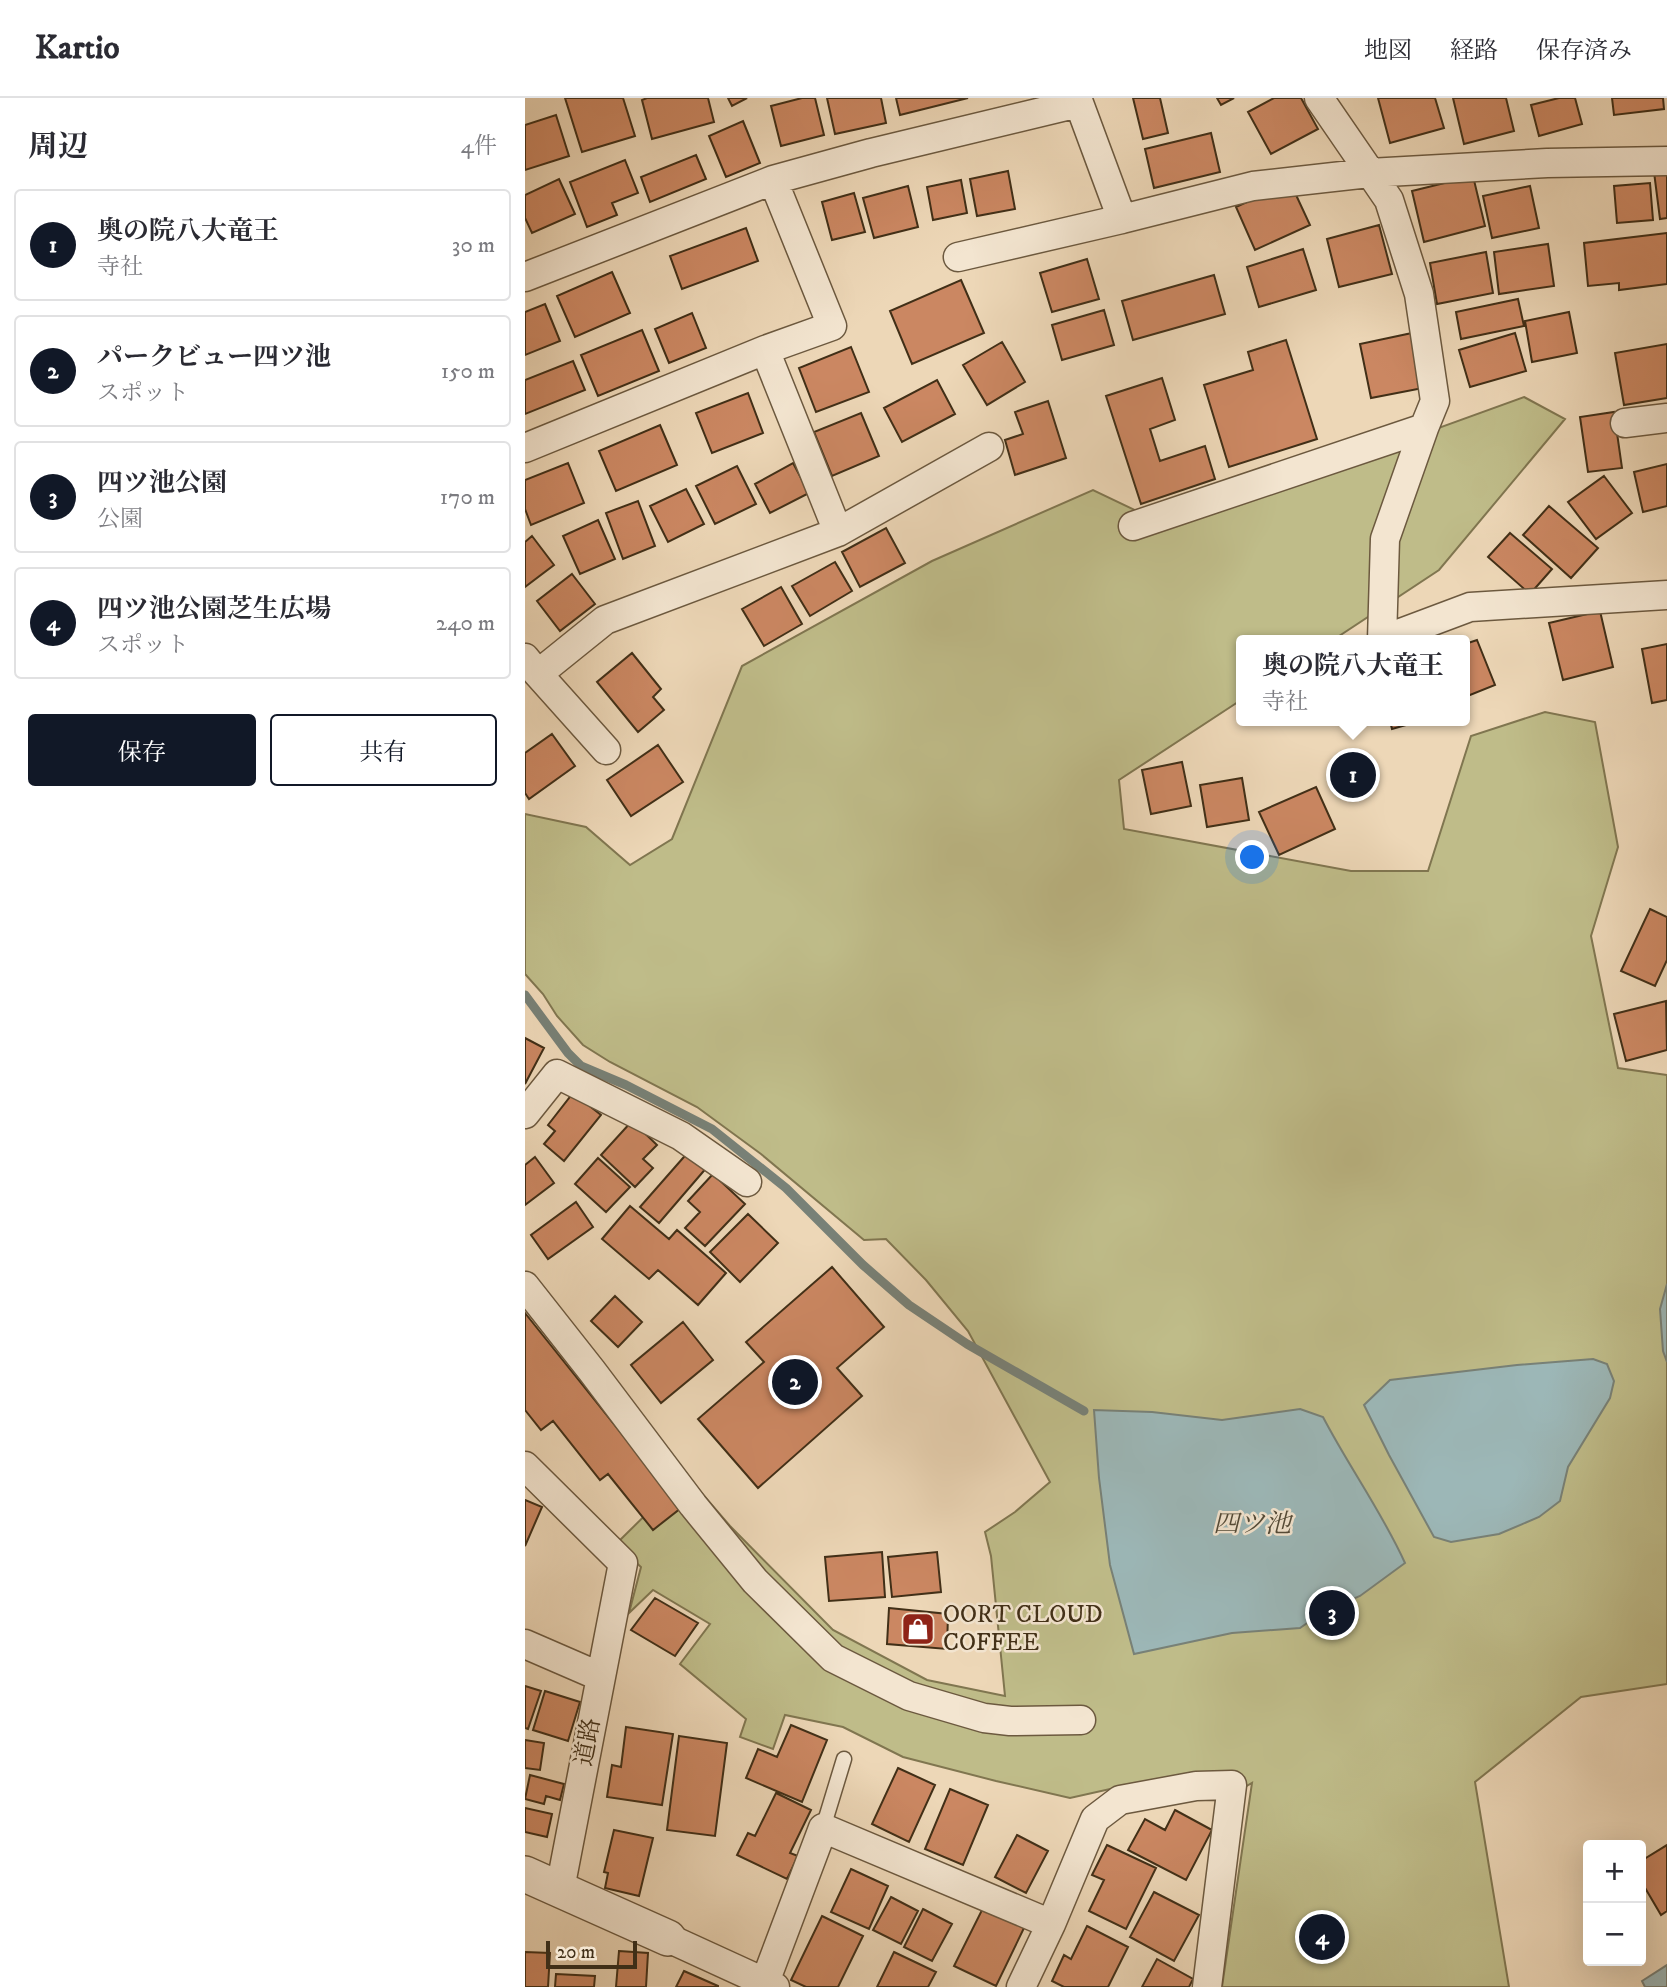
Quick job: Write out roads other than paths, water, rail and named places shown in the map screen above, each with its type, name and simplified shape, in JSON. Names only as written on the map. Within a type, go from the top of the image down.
[{"type":"street","points":[[1319,98],[1389,200],[1419,294],[1435,401],[1385,539],[1382,635]]},
{"type":"street","points":[[525,277],[773,180],[1078,100],[1122,219]]},
{"type":"street","points":[[958,257],[1253,186],[1369,173],[1547,163],[1667,160]]},
{"type":"street","points":[[525,448],[765,350],[832,326],[773,180]]},
{"type":"street","points":[[765,350],[838,532]]},
{"type":"street","points":[[1625,423],[1667,418]]},
{"type":"street","points":[[1133,526],[1424,428]]},
{"type":"street","points":[[606,750],[531,666],[605,620],[838,532],[989,447]]},
{"type":"street","points":[[1395,635],[1470,607],[1667,595]]},
{"type":"street","points":[[525,1114],[557,1074],[681,1136],[747,1182]]},
{"type":"street","points":[[525,1286],[747,1572],[832,1658],[909,1696],[984,1718],[1010,1721],[1081,1720]]},
{"type":"street","name":"道路","points":[[525,1466],[623,1563],[560,1889]]},
{"type":"street","points":[[525,1644],[601,1677]]},
{"type":"street","points":[[1021,1987],[1095,1819],[1120,1800],[1196,1786],[1232,1785],[1207,1987]]},
{"type":"street","points":[[525,1874],[770,1984],[823,1828],[1051,1924]]},
{"type":"lane","points":[[823,1828],[844,1759]]},
{"type":"water","points":[[1667,1284],[1667,1362],[1663,1351],[1660,1309]]},
{"type":"water","points":[[1593,1359],[1607,1364],[1614,1381],[1610,1398],[1568,1467],[1560,1501],[1539,1517],[1499,1534],[1451,1542],[1434,1537],[1364,1405],[1390,1380]]},
{"type":"water","name":"四ツ池","points":[[1300,1409],[1323,1417],[1405,1563],[1360,1596],[1323,1612],[1300,1628],[1232,1633],[1134,1654],[1110,1565],[1094,1410],[1152,1412],[1222,1420]]},
{"type":"water","points":[[1667,1965],[1667,1987],[1645,1987],[1642,1981]]},
{"type":"waterway","points":[[525,995],[568,1053],[581,1066],[626,1085],[712,1129],[786,1188],[863,1265],[909,1305],[967,1344],[1084,1411]]},
{"type":"place","name":"奥の院八大竜王","points":[[1353,775]]},
{"type":"place","name":"パークビュー四ツ池","points":[[795,1382]]},
{"type":"place","name":"四ツ池公園","points":[[1332,1613]]},
{"type":"place","name":"OORT CLOUD COFFEE","points":[[918,1629]]},
{"type":"place","name":"四ツ池公園芝生広場","points":[[1322,1937]]}]
